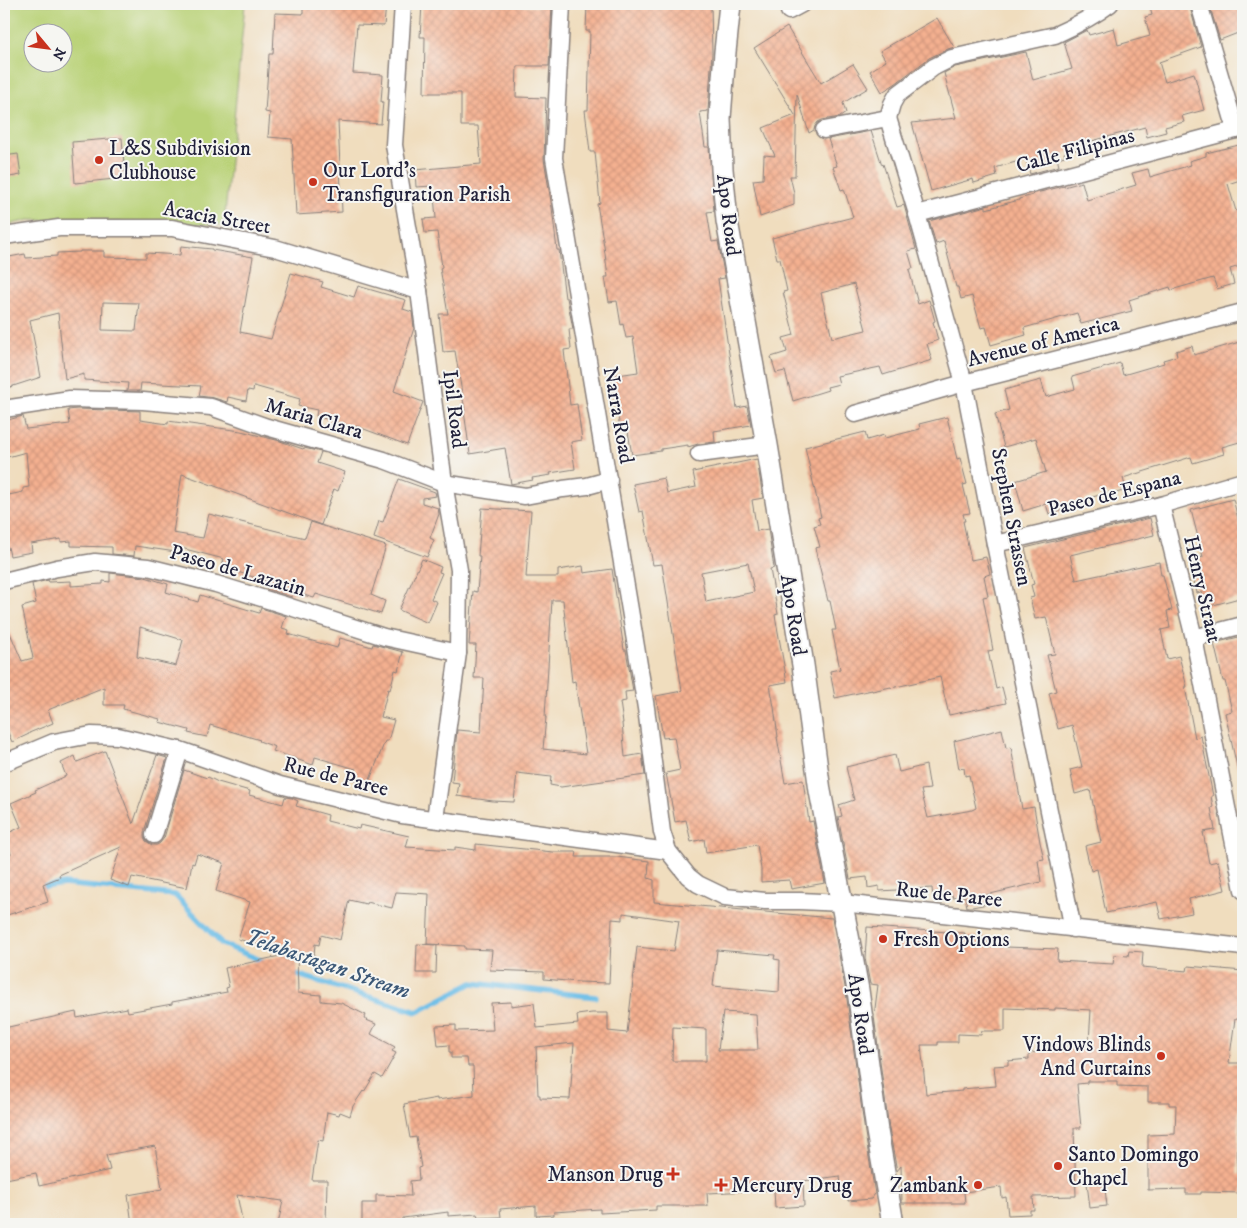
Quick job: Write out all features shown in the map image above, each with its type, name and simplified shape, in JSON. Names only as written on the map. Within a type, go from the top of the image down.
[{"type":"street","name":"Ipil Road","points":[[403,4],[394,145],[418,291],[444,483],[459,570],[458,653],[435,819]]},
{"type":"street","name":"Narra Road","points":[[562,4],[554,158],[646,708],[662,832]]},
{"type":"street","name":"Apo Road","points":[[730,4],[720,118],[727,221],[767,445],[803,665],[820,791],[856,981],[877,1131],[893,1224]]},
{"type":"street","points":[[824,130],[888,118],[897,95],[934,67],[952,58],[1054,35],[1098,13],[1110,4]]},
{"type":"street","points":[[1199,4],[1240,129]]},
{"type":"street","name":"Stephen Strassen","points":[[888,118],[964,383],[1073,929]]},
{"type":"street","name":"Calle Filipinas","points":[[917,214],[1240,129]]},
{"type":"street","name":"Acacia Street","points":[[4,236],[60,228],[172,228],[275,248],[418,291]]},
{"type":"street","name":"Avenue of America","points":[[854,414],[964,383],[1243,312]]},
{"type":"street","name":"Maria Clara","points":[[4,409],[70,399],[143,401],[211,407],[267,426],[384,460],[444,483],[525,496],[587,486],[609,480]]},
{"type":"street","points":[[699,454],[767,445]]},
{"type":"street","name":"Paseo de Espana","points":[[995,544],[1161,505],[1243,481]]},
{"type":"street","name":"Henry Straat","points":[[1161,505],[1194,638],[1243,890]]},
{"type":"street","name":"Paseo de Lazatin","points":[[4,581],[57,568],[95,562],[148,567],[232,589],[384,637],[458,653]]},
{"type":"street","points":[[1194,638],[1243,625]]},
{"type":"street","name":"Rue de Paree","points":[[4,763],[54,742],[90,735],[118,736],[180,750],[280,785],[402,815],[668,851]]},
{"type":"street","points":[[154,835],[180,750]]},
{"type":"street","name":"Rue de Paree","points":[[662,832],[668,851],[688,876],[698,884],[725,897],[765,901],[800,900],[842,903],[1243,946]]},
{"type":"green space","points":[[4,4],[245,4],[224,225],[29,220],[4,226]]},
{"type":"building","points":[[303,4],[386,4],[384,26],[357,25],[353,73],[383,75],[381,102],[383,102],[381,124],[338,121],[342,212],[296,215],[292,139],[268,137],[270,113],[265,112],[269,54],[273,54],[275,13],[303,14]]},
{"type":"building","points":[[422,4],[482,4],[539,7],[539,4],[552,4],[549,66],[517,66],[516,97],[546,98],[544,159],[565,298],[567,298],[573,329],[569,329],[571,349],[564,350],[570,405],[577,404],[582,440],[571,442],[575,469],[550,473],[551,475],[511,484],[505,448],[470,454],[455,351],[443,352],[439,314],[448,314],[440,268],[442,267],[437,232],[425,233],[423,219],[436,218],[433,186],[416,187],[415,170],[481,164],[478,126],[461,126],[461,93],[424,93],[425,37],[420,37]]},
{"type":"building","points":[[587,4],[711,4],[712,53],[708,111],[700,112],[705,147],[709,147],[714,211],[707,212],[712,242],[718,241],[725,278],[718,279],[737,408],[747,406],[751,425],[714,431],[715,442],[632,455],[627,426],[620,428],[611,376],[638,372],[633,337],[626,338],[623,324],[621,325],[617,301],[609,302],[605,277],[608,277],[597,204],[600,203],[595,152],[590,152],[585,110],[588,110],[590,31],[586,31]]},
{"type":"building","points":[[1149,4],[1189,4],[1201,47],[1159,62],[1165,82],[1194,73],[1204,110],[1182,116],[1184,122],[1165,127],[1166,132],[1147,137],[1145,127],[1088,142],[1090,146],[1064,153],[1065,156],[1057,158],[1059,166],[1030,174],[1026,159],[995,168],[997,176],[974,183],[973,179],[931,191],[912,123],[956,118],[944,73],[955,67],[1026,52],[1033,80],[1072,69],[1064,42],[1087,30],[1089,35],[1114,28],[1118,45],[1150,36],[1145,17],[1152,15]]},
{"type":"building","points":[[1209,4],[1243,4],[1243,31],[1220,40]]},
{"type":"building","points":[[937,18],[954,47],[929,58],[882,92],[870,71],[886,61],[880,51]]},
{"type":"building","points":[[787,27],[821,83],[853,64],[868,88],[843,103],[846,113],[840,117],[818,122],[814,130],[809,133],[797,94],[795,176],[790,176],[794,193],[794,205],[760,217],[753,180],[763,179],[764,155],[775,156],[763,128],[795,115],[754,48]]},
{"type":"building","points":[[871,131],[897,207],[904,205],[916,249],[908,251],[913,268],[909,270],[918,304],[929,300],[938,340],[927,344],[932,360],[883,375],[880,367],[837,376],[839,384],[827,387],[828,390],[793,401],[785,371],[776,373],[771,357],[787,352],[783,338],[794,335],[783,292],[787,291],[780,259],[777,259],[772,238],[853,217],[844,189],[841,190],[833,167],[837,166],[828,139]],"holes":[[[854,284],[866,330],[832,338],[821,293]]]},
{"type":"building","name":"L&S Subdivision Clubhouse","points":[[122,138],[125,178],[75,183],[72,142]]},
{"type":"building","points":[[1243,144],[1243,179],[1228,184],[1236,211],[1243,209],[1243,265],[1230,269],[1234,284],[1217,289],[1213,278],[1171,290],[1170,287],[1129,300],[1132,311],[1081,324],[1077,313],[1024,328],[1026,335],[991,345],[986,327],[981,328],[972,296],[961,299],[944,241],[936,244],[929,221],[986,206],[986,209],[1019,200],[1032,194],[1082,182],[1087,200],[1136,185],[1132,173],[1148,169],[1150,177],[1191,165],[1189,161],[1206,156],[1206,153]]},
{"type":"building","points":[[18,154],[21,175],[4,178],[4,156]]},
{"type":"building","points":[[181,246],[212,249],[253,257],[240,332],[271,339],[291,273],[323,282],[321,287],[354,297],[358,286],[406,300],[403,309],[412,312],[414,328],[394,391],[423,402],[407,445],[356,426],[356,428],[316,416],[317,410],[298,406],[300,399],[254,386],[253,391],[248,390],[246,401],[228,397],[227,402],[199,396],[201,386],[141,383],[140,391],[127,391],[128,383],[84,380],[84,374],[65,379],[58,313],[30,320],[41,377],[4,389],[4,258],[25,254],[26,258],[57,256],[57,253],[80,251],[104,251],[104,257],[146,258],[146,253],[180,255]],"holes":[[[103,302],[139,303],[136,331],[102,330]]]},
{"type":"building","points":[[1243,341],[1243,441],[1222,447],[1224,454],[1193,463],[1191,457],[1123,478],[1126,490],[1110,495],[1109,492],[1083,500],[1084,503],[1049,514],[1046,504],[1023,511],[1015,481],[1046,472],[1036,438],[1004,447],[995,414],[1009,410],[1004,390],[1041,380],[1046,397],[1075,389],[1072,377],[1120,363],[1123,375],[1164,363],[1163,360],[1177,356],[1176,351],[1192,346],[1194,355]]},
{"type":"building","points":[[68,410],[140,411],[140,420],[168,424],[168,421],[241,431],[303,449],[321,452],[317,463],[345,472],[338,491],[334,489],[321,525],[182,474],[173,533],[203,538],[209,514],[305,538],[311,522],[386,546],[371,595],[385,601],[381,614],[316,594],[314,598],[293,592],[292,597],[266,589],[269,582],[222,567],[224,559],[177,547],[176,552],[135,546],[134,556],[112,554],[112,547],[71,546],[71,541],[61,542],[61,539],[31,544],[32,552],[10,556],[8,547],[4,548],[4,496],[23,492],[23,488],[29,487],[26,452],[4,458],[4,421],[23,416],[26,429],[70,424]]},
{"type":"building","points":[[947,417],[957,459],[960,458],[967,484],[963,485],[970,513],[963,514],[965,521],[963,521],[971,560],[986,557],[990,574],[984,576],[988,596],[983,597],[993,650],[988,651],[996,689],[1002,687],[1006,703],[949,715],[940,677],[835,698],[830,671],[840,669],[832,630],[836,630],[815,548],[820,547],[814,526],[820,524],[818,518],[821,517],[805,447],[865,432],[867,440],[884,435],[885,438],[920,429],[919,424]]},
{"type":"building","points":[[757,459],[763,498],[752,500],[757,531],[768,529],[774,568],[770,569],[778,614],[775,615],[787,682],[770,685],[777,737],[785,783],[803,780],[809,822],[813,821],[825,883],[791,889],[789,880],[761,882],[757,845],[706,853],[704,839],[691,842],[686,820],[675,822],[666,773],[680,770],[674,737],[663,738],[656,696],[682,691],[662,564],[653,565],[643,511],[639,512],[633,484],[664,478],[667,493],[696,487],[693,472]],"holes":[[[748,563],[754,592],[706,602],[701,572]]]},
{"type":"building","points":[[399,479],[435,492],[436,496],[422,498],[422,503],[438,508],[439,514],[430,538],[434,540],[427,557],[374,538],[379,521],[383,522]]},
{"type":"building","points":[[1233,499],[1243,538],[1243,597],[1206,607],[1202,592],[1197,593],[1189,560],[1203,557],[1191,510]]},
{"type":"building","points":[[482,508],[531,511],[526,577],[558,577],[558,570],[583,566],[584,573],[612,569],[624,650],[626,650],[633,691],[625,692],[626,701],[620,702],[625,757],[642,754],[645,775],[561,787],[550,785],[551,777],[517,773],[514,802],[457,796],[459,783],[452,782],[457,730],[481,732],[484,678],[474,678],[476,645],[469,645],[473,591],[477,592],[480,556],[478,556]],"holes":[[[552,600],[563,600],[572,682],[575,681],[586,754],[543,749]]]},
{"type":"building","points":[[1150,518],[1154,535],[1070,555],[1076,580],[1159,562],[1172,610],[1167,611],[1170,628],[1161,630],[1167,659],[1179,656],[1187,687],[1185,687],[1195,738],[1201,736],[1213,796],[1211,796],[1213,807],[1211,808],[1215,830],[1203,832],[1209,863],[1218,861],[1225,890],[1189,899],[1192,913],[1161,919],[1157,902],[1106,913],[1097,869],[1091,871],[1085,846],[1101,842],[1090,790],[1075,794],[1070,770],[1082,767],[1072,725],[1058,729],[1049,693],[1056,691],[1047,655],[1055,654],[1046,617],[1035,619],[1030,598],[1034,597],[1031,585],[1034,584],[1025,548]]},
{"type":"building","points":[[422,559],[441,567],[439,572],[442,573],[431,599],[437,602],[428,623],[399,610]]},
{"type":"building","points":[[110,573],[145,577],[168,584],[166,592],[198,602],[200,595],[259,613],[261,608],[286,616],[282,628],[289,630],[288,634],[337,648],[340,638],[372,647],[373,644],[403,652],[398,671],[395,670],[390,690],[388,689],[381,717],[394,720],[388,741],[385,741],[368,785],[352,779],[356,769],[315,757],[313,765],[273,751],[275,747],[260,740],[210,725],[207,737],[188,733],[189,730],[159,722],[160,719],[123,709],[124,705],[104,705],[104,687],[48,710],[53,723],[12,742],[4,723],[4,619],[22,661],[33,658],[22,607],[36,603],[32,584],[48,580],[49,582],[71,581],[71,586],[103,584],[103,581],[110,582]],"holes":[[[140,627],[183,640],[176,666],[137,657]]]},
{"type":"building","points":[[1243,636],[1243,766],[1237,767],[1225,713],[1232,711],[1214,643]]},
{"type":"building","points":[[1002,729],[1006,748],[1011,747],[1022,809],[1034,807],[1044,859],[1038,860],[1041,882],[986,895],[988,904],[967,907],[965,896],[953,898],[952,895],[933,898],[932,888],[879,891],[879,886],[868,888],[867,877],[850,879],[838,817],[842,816],[839,805],[854,800],[846,767],[895,755],[899,772],[926,765],[930,789],[921,790],[928,818],[972,810],[976,808],[969,775],[965,776],[964,768],[959,769],[954,741]]},
{"type":"building","points":[[105,751],[133,824],[157,755],[167,758],[144,832],[146,841],[152,845],[157,845],[164,838],[184,770],[250,791],[249,795],[283,804],[285,797],[292,798],[298,801],[296,806],[328,815],[327,821],[359,829],[360,825],[409,836],[406,847],[455,850],[455,847],[476,850],[476,844],[553,852],[577,852],[576,857],[617,857],[649,861],[648,878],[654,880],[654,902],[832,918],[846,992],[875,1194],[871,1199],[848,1201],[848,1186],[841,1187],[840,1176],[803,1181],[804,1206],[775,1208],[774,1190],[707,1193],[708,1206],[656,1206],[656,1210],[600,1213],[600,1209],[554,1212],[554,1215],[536,1216],[536,1206],[500,1209],[501,1217],[478,1218],[477,1214],[448,1216],[448,1212],[403,1218],[402,1224],[362,1224],[362,1203],[376,1203],[376,1195],[411,1196],[410,1181],[419,1180],[418,1168],[421,1167],[416,1137],[410,1138],[404,1104],[437,1098],[437,1100],[474,1095],[473,1066],[468,1066],[467,1058],[451,1058],[449,1045],[438,1046],[436,1026],[456,1025],[456,1031],[493,1030],[491,1003],[511,1002],[511,1006],[534,1003],[537,1028],[578,1024],[577,1015],[608,1013],[608,1031],[627,1033],[637,947],[674,951],[679,921],[623,913],[623,920],[612,919],[609,983],[544,979],[544,972],[490,970],[492,950],[465,949],[465,946],[427,944],[429,894],[396,892],[392,908],[349,900],[340,940],[321,935],[319,945],[315,944],[314,955],[297,953],[298,993],[321,995],[321,1001],[341,1003],[366,1015],[364,1019],[376,1024],[371,1034],[395,1047],[392,1051],[396,1053],[382,1078],[375,1074],[353,1106],[350,1116],[340,1112],[339,1115],[327,1112],[323,1141],[318,1140],[312,1180],[327,1180],[326,1224],[278,1224],[283,1201],[237,1195],[243,1224],[132,1224],[128,1195],[162,1189],[155,1146],[106,1155],[110,1170],[39,1186],[36,1173],[6,1179],[4,1166],[4,1028],[76,1012],[77,1018],[127,1008],[128,1012],[227,992],[226,988],[229,987],[225,968],[289,954],[238,939],[250,902],[216,891],[224,863],[197,854],[194,864],[192,863],[187,888],[132,877],[129,887],[110,880],[121,847],[43,884],[48,902],[4,916],[4,857],[11,854],[4,835],[21,827],[11,803],[66,776],[61,763],[75,756],[77,762]],"holes":[[[717,950],[775,955],[774,959],[780,960],[779,992],[713,986]],[[723,1012],[756,1014],[758,1050],[718,1050]],[[673,1027],[706,1029],[706,1061],[672,1061]],[[574,1043],[570,1099],[540,1098],[540,1095],[538,1095],[536,1047]]]},
{"type":"building","points":[[867,927],[965,933],[964,936],[1007,939],[1006,947],[1058,949],[1057,961],[1113,964],[1114,955],[1128,956],[1129,951],[1143,952],[1142,967],[1187,971],[1188,966],[1243,971],[1243,1020],[1235,1019],[1229,1063],[1243,1063],[1243,1099],[1239,1099],[1237,1174],[1243,1175],[1243,1193],[1201,1192],[1201,1194],[1186,1194],[1186,1189],[1148,1190],[1148,1135],[1175,1134],[1176,1105],[1169,1105],[1169,1102],[1148,1102],[1148,1087],[1117,1086],[1117,1081],[1087,1081],[1087,1083],[1077,1084],[1081,1128],[1074,1128],[1076,1196],[1033,1197],[1034,1210],[1030,1210],[1030,1214],[1008,1215],[1006,1197],[1002,1198],[1001,1187],[964,1192],[965,1203],[902,1203],[901,1166],[897,1171],[889,1129],[874,1016],[878,985],[870,984],[865,958]],"holes":[[[1005,1008],[1055,1010],[1055,1008],[1091,1010],[1089,1042],[1068,1044],[1069,1049],[1029,1053],[1029,1059],[1008,1061],[1008,1065],[994,1066],[996,1086],[926,1094],[921,1045],[938,1045],[938,1042],[958,1042],[958,1034],[981,1035],[982,1031],[1005,1031]]]},
{"type":"building","points":[[417,944],[437,945],[436,973],[416,973]]},
{"type":"building","points":[[1104,1181],[1107,1206],[1090,1208],[1087,1183]]},
{"type":"waterway","name":"Telabastagan Stream","points":[[37,888],[64,884],[175,895],[222,944],[267,963]]},
{"type":"waterway","name":"Telabastagan Stream","points":[[292,973],[417,1012],[472,983],[596,997]]},
{"type":"place","name":"L&S Subdivision Clubhouse","points":[[99,160]]},
{"type":"place","name":"Our Lord's Transfiguration Parish","points":[[313,182]]},
{"type":"place","name":"Fresh Options","points":[[883,939]]},
{"type":"place","name":"Vindows Blinds And Curtains","points":[[1161,1056]]},
{"type":"place","name":"Santo Domingo Chapel","points":[[1058,1166]]},
{"type":"place","name":"Manson Drug","points":[[673,1174]]},
{"type":"place","name":"Mercury Drug","points":[[721,1185]]},
{"type":"place","name":"Zambank","points":[[978,1185]]}]
